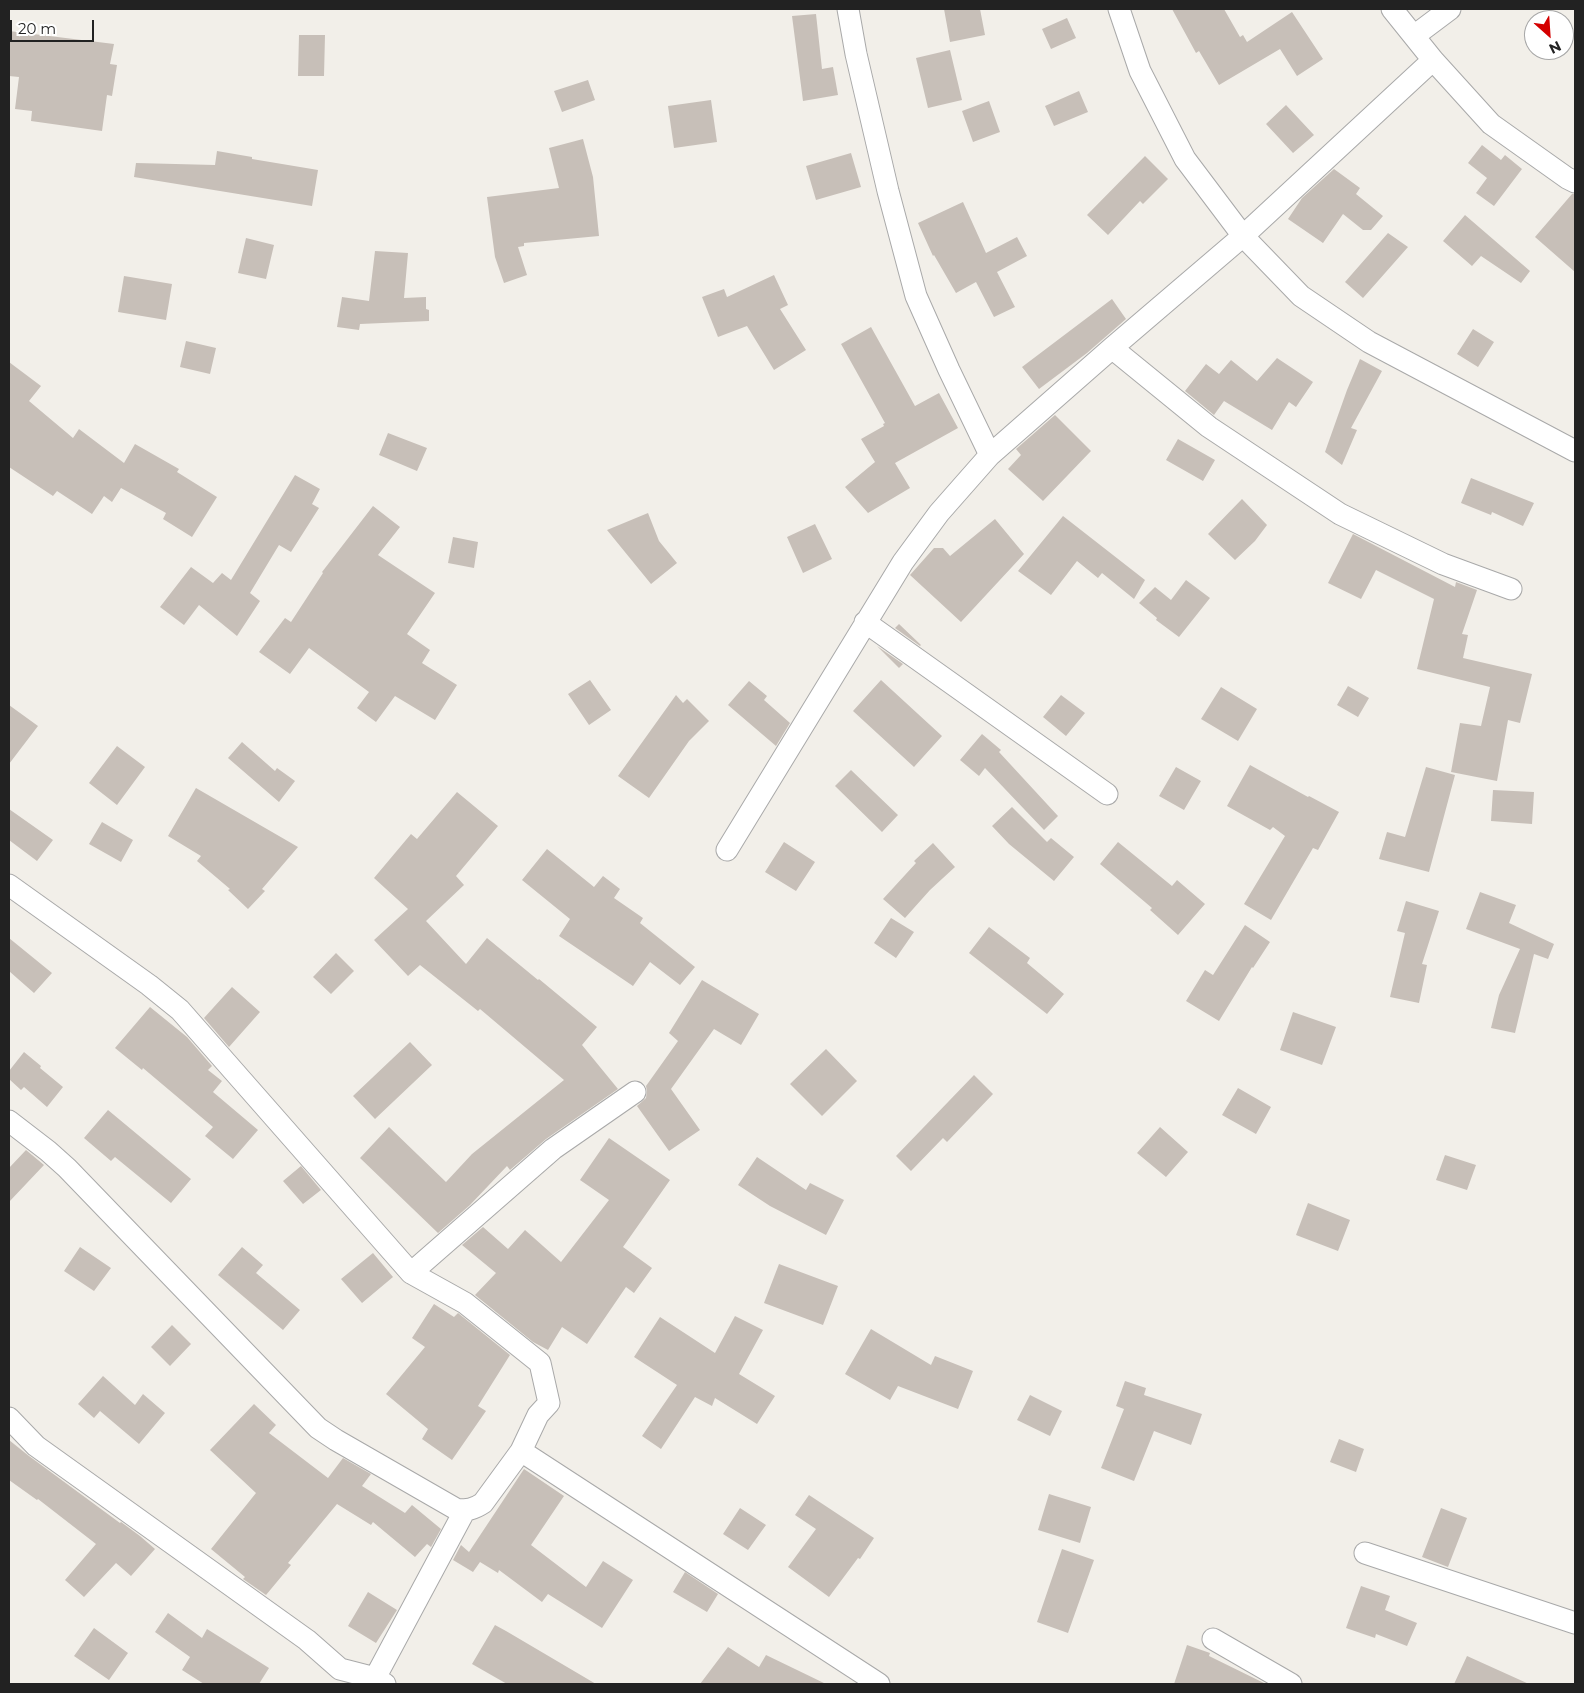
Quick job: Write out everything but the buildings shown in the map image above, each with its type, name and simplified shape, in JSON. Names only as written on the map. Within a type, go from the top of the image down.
[{"type":"street","points":[[848,9],[856,54],[888,191],[916,296],[990,455]]},
{"type":"street","points":[[1119,9],[1140,71],[1185,159],[1243,236],[1300,296],[1369,342],[1575,451]]},
{"type":"street","points":[[1392,9],[1433,60],[1491,124],[1575,182]]},
{"type":"street","points":[[1414,36],[1450,9]]},
{"type":"street","points":[[727,850],[903,562],[939,513],[990,455],[1243,236],[1433,60]]},
{"type":"street","points":[[1112,348],[1209,427],[1340,514],[1443,564],[1511,589]]},
{"type":"street","points":[[865,622],[1107,794]]},
{"type":"street","points":[[9,885],[149,985],[180,1010],[411,1273],[466,1303],[540,1363],[549,1403],[538,1415],[522,1451],[483,1503],[465,1510],[456,1509],[336,1440],[318,1428],[67,1168],[9,1121]]},
{"type":"street","points":[[411,1273],[553,1149],[635,1092]]},
{"type":"street","points":[[9,1418],[36,1446],[307,1640],[340,1669],[380,1681],[465,1510]]},
{"type":"street","points":[[522,1451],[879,1684]]},
{"type":"street","points":[[1365,1553],[1575,1623]]},
{"type":"street","points":[[1213,1639],[1291,1684]]}]
